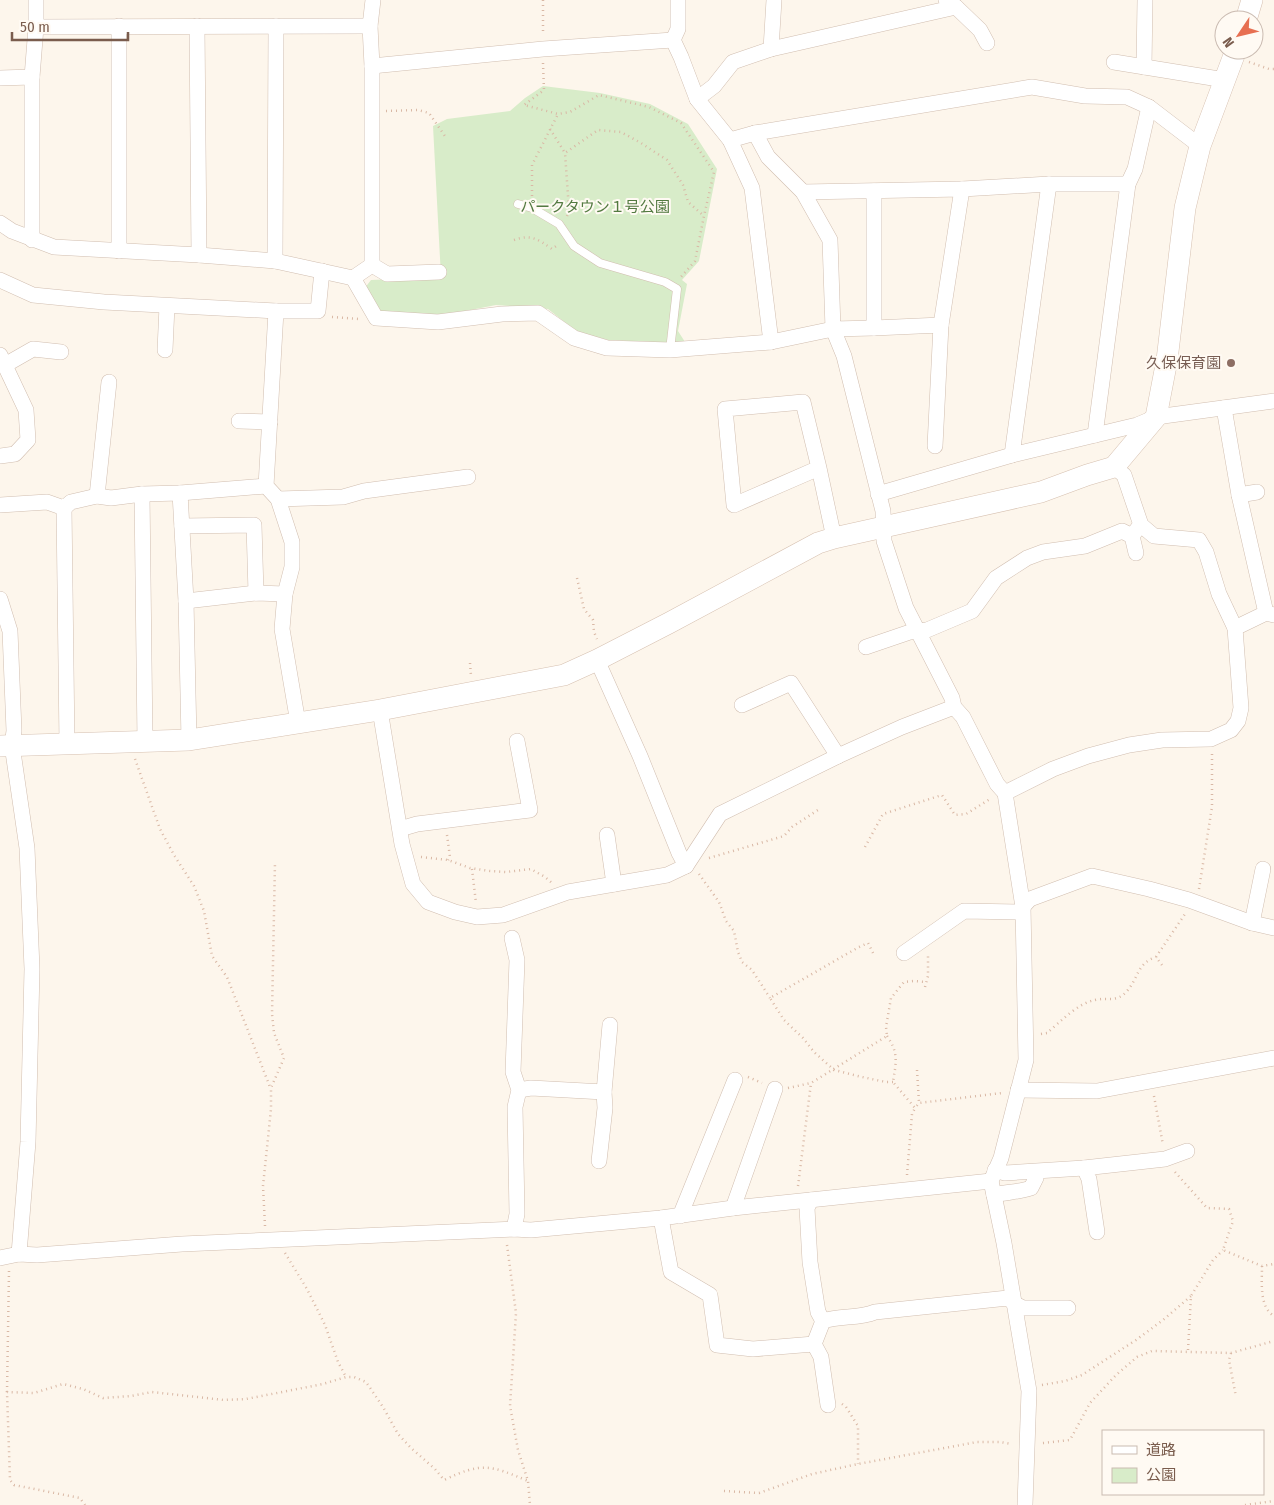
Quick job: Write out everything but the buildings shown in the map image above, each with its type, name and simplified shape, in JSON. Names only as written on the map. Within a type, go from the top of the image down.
[{"type":"street","points":[[32,240],[32,78],[36,0]]},
{"type":"street","points":[[372,266],[372,66],[370,26],[373,0]]},
{"type":"street","points":[[678,0],[678,29],[673,40],[697,99],[730,140],[752,188],[770,342]]},
{"type":"street","points":[[771,49],[774,0]]},
{"type":"street","points":[[1144,66],[1145,0]]},
{"type":"street","points":[[697,99],[714,86],[733,62],[771,49],[951,4],[980,30],[987,43]]},
{"type":"street","points":[[118,26],[119,251]]},
{"type":"street","points":[[197,26],[199,255]]},
{"type":"street","points":[[275,261],[276,26]]},
{"type":"street","points":[[36,27],[370,26]]},
{"type":"street","points":[[372,66],[543,49],[673,40]]},
{"type":"street","points":[[6,745],[189,740],[380,710],[564,674],[602,657],[818,543],[1040,492],[1114,467],[1156,417],[1167,360],[1185,208],[1200,146],[1232,60]]},
{"type":"street","points":[[1114,62],[1225,80]]},
{"type":"street","points":[[0,78],[32,78]]},
{"type":"street","points":[[730,140],[755,133],[1032,87],[1085,96],[1127,97],[1149,107],[1200,146]]},
{"type":"street","points":[[1095,435],[1128,184],[1135,170],[1149,107]]},
{"type":"street","points":[[755,133],[768,157],[803,192],[830,240],[833,328],[844,356],[883,511],[884,541],[906,608],[952,698],[954,707],[963,717],[997,784],[1005,793],[1023,906],[1026,1060],[993,1182],[1028,1386],[1025,1505]]},
{"type":"street","points":[[803,192],[962,189],[1049,184],[1128,184]]},
{"type":"street","points":[[1012,455],[1049,184]]},
{"type":"street","points":[[935,446],[941,325],[962,189]]},
{"type":"street","points":[[874,191],[874,328]]},
{"type":"street","points":[[0,223],[12,231],[54,248],[199,255],[275,261],[353,278],[372,266]]},
{"type":"street","points":[[372,266],[387,274],[439,272]]},
{"type":"street","points":[[0,280],[33,295],[167,306],[318,311],[322,271]]},
{"type":"street","points":[[353,278],[376,318],[438,322],[502,314],[538,313],[574,338],[607,348],[670,350],[770,342],[833,328],[941,325]]},
{"type":"street","points":[[165,350],[167,306]]},
{"type":"street","points":[[276,311],[266,486],[278,499],[292,542],[292,567],[285,594],[282,629],[298,723]]},
{"type":"street","points":[[0,456],[15,454],[28,440],[26,410],[2,360],[34,349],[61,352]]},
{"type":"street","points":[[97,496],[109,382]]},
{"type":"street","points":[[878,494],[1012,455],[1137,425],[1156,417],[1274,401]]},
{"type":"street","points":[[819,468],[734,505],[725,409],[802,402],[819,468],[834,538]]},
{"type":"street","points":[[1224,408],[1239,495],[1270,614],[1235,628]]},
{"type":"street","points":[[239,421],[270,422]]},
{"type":"street","points":[[1114,467],[1124,475],[1136,530],[1136,553]]},
{"type":"street","points":[[278,499],[343,497],[364,491],[468,477]]},
{"type":"street","points":[[64,508],[72,502],[97,496],[111,498],[142,494],[266,486]]},
{"type":"street","points":[[180,492],[186,601],[189,740]]},
{"type":"street","points":[[1239,495],[1257,492]]},
{"type":"street","points":[[138,742],[142,494]]},
{"type":"street","points":[[0,505],[47,502],[64,508]]},
{"type":"street","points":[[64,508],[67,744]]},
{"type":"street","points":[[182,526],[254,525],[256,593]]},
{"type":"street","points":[[866,647],[917,630],[927,630],[972,611],[996,578],[1027,558],[1043,552],[1086,546],[1122,531],[1136,530],[1154,536],[1199,540],[1206,552],[1219,594],[1235,628],[1241,708],[1238,721],[1231,730],[1211,739],[1162,740],[1129,745],[1079,759],[1005,793]]},
{"type":"street","points":[[186,601],[256,593],[285,594]]},
{"type":"street","points":[[0,599],[10,631],[14,731],[6,745],[27,848],[32,969],[28,1142],[18,1254]]},
{"type":"street","points":[[602,657],[678,854],[686,866]]},
{"type":"street","points":[[742,705],[790,683],[838,756]]},
{"type":"street","points":[[380,710],[400,829],[413,884],[428,902],[455,912],[477,917],[503,915],[568,892],[667,875],[686,866],[720,814],[838,756],[902,727],[954,707]]},
{"type":"street","points":[[400,829],[417,824],[530,810],[517,741]]},
{"type":"street","points":[[607,835],[614,884]]},
{"type":"street","points":[[1252,923],[1263,869]]},
{"type":"street","points":[[904,953],[964,911],[1018,912],[1030,899],[1092,876],[1189,900],[1252,923],[1274,928]]},
{"type":"street","points":[[512,938],[517,960],[513,1072],[519,1090],[515,1107],[517,1214],[514,1229]]},
{"type":"street","points":[[599,1161],[605,1108],[604,1092],[610,1025]]},
{"type":"street","points":[[1018,1090],[1096,1091],[1274,1058]]},
{"type":"street","points":[[680,1216],[735,1080]]},
{"type":"street","points":[[519,1090],[531,1088],[604,1092]]},
{"type":"street","points":[[733,1208],[775,1089]]},
{"type":"street","points":[[0,1258],[18,1254],[38,1255],[182,1244],[514,1229],[531,1230],[680,1216],[804,1200],[993,1182],[1005,1173],[1084,1168],[1165,1159],[1187,1151]]},
{"type":"street","points":[[1084,1168],[1089,1179],[1097,1232]]},
{"type":"street","points":[[993,1182],[1003,1193],[1021,1192],[1031,1188],[1036,1178],[1035,1172]]},
{"type":"street","points":[[804,1200],[807,1208],[810,1262],[818,1312],[823,1321]]},
{"type":"street","points":[[660,1218],[671,1272],[710,1295],[717,1345],[753,1349],[814,1344]]},
{"type":"street","points":[[827,1400],[821,1357],[814,1344],[823,1321],[833,1317],[867,1315],[875,1312],[1008,1298],[1023,1308],[1068,1308]]},
{"type":"lane","points":[[518,204],[532,208],[559,224],[574,246],[600,263],[664,282],[678,289],[670,350]]},
{"type":"path","points":[[543,0],[544,90],[524,105],[558,114],[570,112],[598,95],[649,107],[681,123],[714,172],[695,261],[673,286]]},
{"type":"path","points":[[1250,60],[1274,69]]},
{"type":"path","points":[[372,111],[418,110],[429,113],[446,139]]},
{"type":"path","points":[[532,208],[532,165],[558,114]]},
{"type":"path","points":[[550,130],[565,153],[569,210],[562,228]]},
{"type":"path","points":[[565,153],[598,130],[621,132],[667,160],[683,185],[688,202],[704,216]]},
{"type":"path","points":[[514,240],[524,237],[538,239],[552,249],[569,238]]},
{"type":"path","points":[[318,311],[325,316],[363,319],[376,318]]},
{"type":"path","points":[[577,578],[584,609],[594,620],[594,632],[602,657]]},
{"type":"path","points":[[1026,1035],[1047,1033],[1080,1006],[1095,1000],[1114,1000],[1127,992],[1140,968],[1149,959],[1156,957],[1189,909],[1189,900],[1198,898],[1212,807],[1211,739]]},
{"type":"path","points":[[138,742],[133,754],[160,829],[194,886],[204,911],[212,956],[227,977],[271,1088],[271,1109],[263,1186],[273,1240],[286,1256],[307,1289],[325,1325],[338,1362],[346,1377]]},
{"type":"path","points":[[865,847],[883,814],[942,795],[955,815],[966,814],[993,796],[1005,793]]},
{"type":"path","points":[[686,866],[784,836],[792,827],[821,808]]},
{"type":"path","points":[[445,820],[450,857],[448,860]]},
{"type":"path","points":[[406,858],[418,856],[448,860],[472,868],[490,871],[506,872],[531,869],[545,877],[555,886],[568,892]]},
{"type":"path","points":[[271,1088],[284,1058],[274,1033],[272,1014],[275,862]]},
{"type":"path","points":[[686,866],[697,871],[719,902],[726,921],[734,930],[742,962],[752,970],[784,1020],[803,1038],[814,1052],[834,1070],[893,1082]]},
{"type":"path","points":[[472,868],[477,917]]},
{"type":"path","points":[[925,987],[928,976],[928,948],[932,934]]},
{"type":"path","points":[[770,998],[859,947],[868,944],[873,953]]},
{"type":"path","points":[[1156,957],[1162,965]]},
{"type":"path","points":[[915,1108],[893,1082],[897,1058],[887,1036],[886,1027],[891,998],[904,982],[926,982]]},
{"type":"path","points":[[735,1080],[740,1074],[775,1089],[811,1083],[887,1036]]},
{"type":"path","points":[[906,1190],[912,1114],[919,1103],[917,1070]]},
{"type":"path","points":[[1028,1386],[1065,1381],[1082,1375],[1136,1340],[1191,1296],[1213,1260],[1223,1250],[1233,1221],[1230,1210],[1206,1208],[1167,1164],[1153,1081]]},
{"type":"path","points":[[804,1200],[811,1083]]},
{"type":"path","points":[[919,1103],[1018,1090]]},
{"type":"path","points":[[514,1229],[507,1239],[516,1312],[510,1406],[518,1450],[528,1481],[530,1505]]},
{"type":"path","points":[[1223,1250],[1262,1266],[1274,1264]]},
{"type":"path","points":[[18,1254],[9,1264],[6,1398],[10,1480],[14,1486],[80,1498],[85,1505]]},
{"type":"path","points":[[1262,1266],[1265,1306],[1274,1316]]},
{"type":"path","points":[[1188,1351],[1191,1296]]},
{"type":"path","points":[[724,1491],[759,1493],[812,1474],[977,1442],[1000,1442],[1027,1446],[1070,1440],[1090,1403],[1116,1375],[1137,1357],[1152,1351],[1230,1353],[1274,1341]]},
{"type":"path","points":[[1230,1353],[1229,1360],[1236,1397]]},
{"type":"path","points":[[7,1392],[34,1393],[63,1384],[83,1389],[102,1398],[152,1392],[224,1400],[246,1400],[323,1384],[346,1377],[354,1377],[366,1382],[398,1434],[444,1480],[459,1472],[485,1467],[503,1471],[528,1481]]},
{"type":"path","points":[[827,1400],[846,1407],[858,1426],[858,1464]]},
{"type":"path","points":[[1245,1505],[1274,1501]]},
{"type":"green space","name":"パークタウン１号公園","points":[[543,86],[600,93],[650,104],[688,124],[717,169],[699,261],[682,280],[687,284],[678,331],[685,342],[608,340],[577,332],[548,309],[496,305],[455,313],[432,315],[380,312],[364,289],[371,280],[441,277],[433,126],[447,119],[510,111]]},
{"type":"place","name":"久保保育園","points":[[1231,363]]}]
